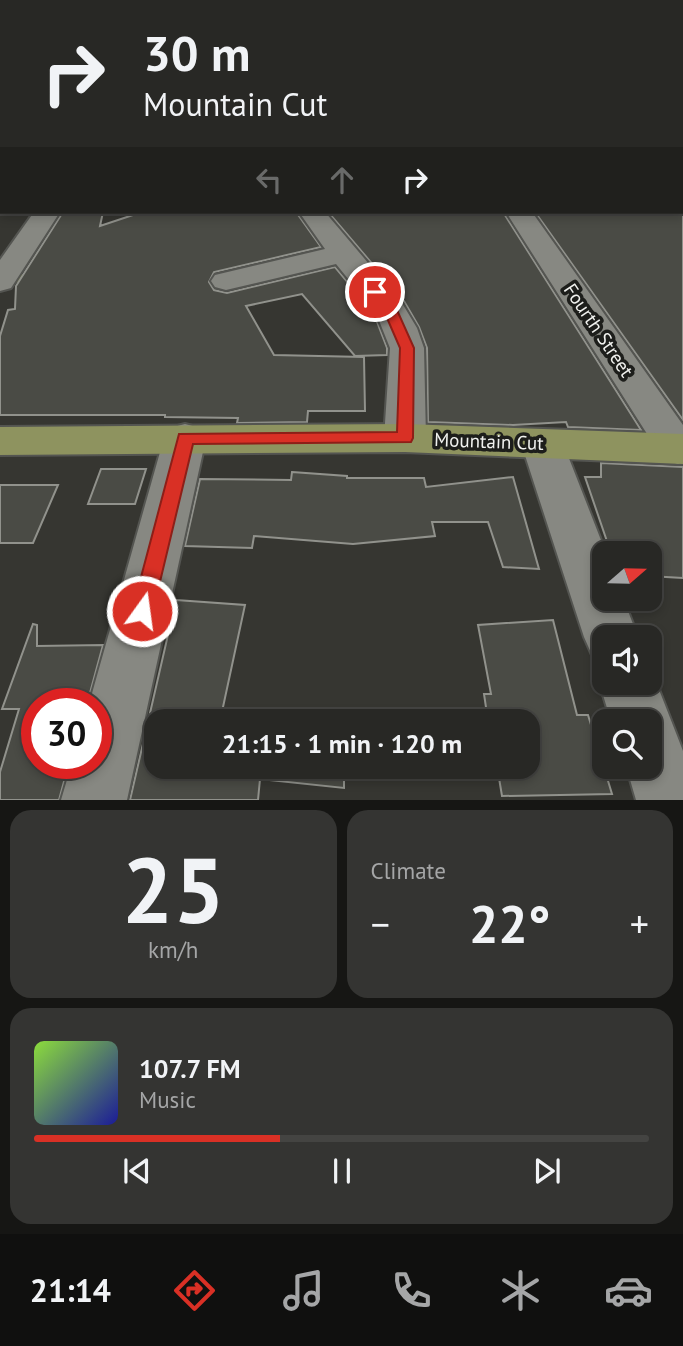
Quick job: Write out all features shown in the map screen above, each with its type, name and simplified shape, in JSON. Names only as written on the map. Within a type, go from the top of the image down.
[{"type":"main road","name":"Mountain Cut","points":[[0,441],[405,438],[680,449]]},
{"type":"street","points":[[0,282],[46,214]]},
{"type":"street","points":[[313,214],[343,254],[391,310],[404,338],[407,348],[405,438]]},
{"type":"street","name":"Fourth Street","points":[[520,214],[680,449]]},
{"type":"street","points":[[226,281],[343,254]]},
{"type":"street","points":[[94,800],[186,438]]},
{"type":"street","points":[[542,443],[607,625]]},
{"type":"street","points":[[662,779],[669,800]]},
{"type":"building","points":[[62,214],[103,214],[100,226],[136,214],[297,214],[321,247],[214,272],[209,282],[214,290],[227,293],[335,267],[374,314],[387,348],[387,355],[355,356],[302,294],[246,306],[274,355],[364,357],[365,411],[308,411],[307,422],[237,423],[238,418],[165,415],[0,415],[0,336],[8,310],[15,309],[16,286]]},
{"type":"building","points":[[330,214],[504,214],[641,430],[568,427],[566,422],[513,425],[428,422],[427,348],[404,301]]},
{"type":"building","points":[[536,214],[683,214],[683,420]]},
{"type":"building","points":[[601,463],[683,467],[683,578],[662,577],[662,541],[607,541],[585,477],[601,477]]},
{"type":"building","points":[[101,469],[146,469],[135,504],[88,504]]},
{"type":"building","points":[[292,472],[347,478],[424,478],[426,487],[513,477],[539,569],[503,567],[488,522],[432,522],[435,536],[353,544],[254,536],[252,548],[185,546],[200,479],[291,480]]},
{"type":"building","points":[[0,485],[58,485],[33,543],[0,543]]},
{"type":"building","points":[[176,600],[245,605],[223,709],[151,709]]},
{"type":"building","points":[[553,620],[577,715],[588,715],[592,728],[592,779],[607,779],[612,794],[502,796],[499,779],[540,779],[540,709],[486,709],[484,694],[491,694],[478,625]]},
{"type":"building","points":[[33,624],[37,625],[37,646],[103,645],[91,688],[21,688],[21,779],[65,779],[59,800],[0,800],[0,772],[19,709],[2,709]]},
{"type":"building","points":[[144,739],[144,779],[260,779],[258,800],[130,800]]},
{"type":"building","points":[[260,779],[344,779],[344,788]]},
{"type":"waterway","points":[[0,287],[33,273]]},
{"type":"route","points":[[142,611],[186,438],[405,438],[407,348],[391,310],[375,292]]}]
